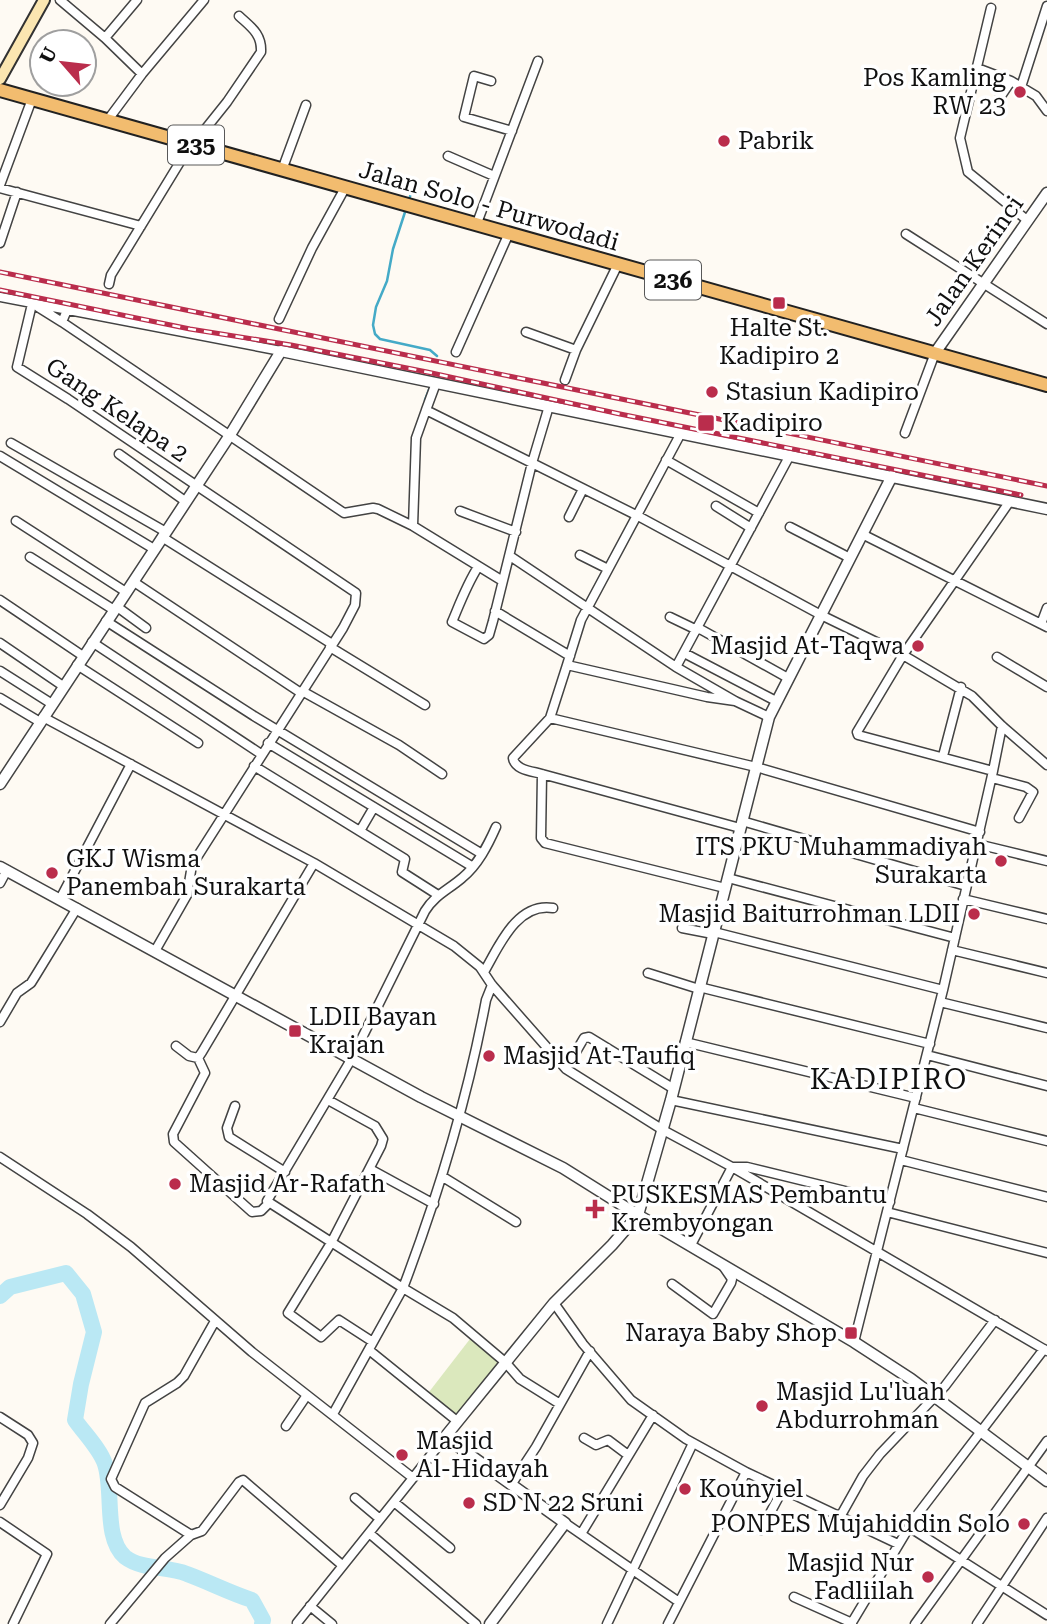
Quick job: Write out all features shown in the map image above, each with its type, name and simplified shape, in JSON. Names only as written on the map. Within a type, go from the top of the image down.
[{"type":"main road","points":[[0,79],[44,0]]},
{"type":"main road","name":"Jalan Solo - Purwodadi","points":[[0,90],[345,188],[411,204],[1047,386]]},
{"type":"street","points":[[60,0],[142,74]]},
{"type":"street","points":[[105,38],[138,0]]},
{"type":"street","points":[[107,121],[204,0]]},
{"type":"street","points":[[1021,87],[1047,6]]},
{"type":"street","points":[[991,8],[961,138],[968,172],[1027,220]]},
{"type":"street","points":[[108,284],[191,144],[228,102],[261,52],[262,44],[256,31],[239,16]]},
{"type":"street","points":[[477,223],[538,61]]},
{"type":"street","points":[[977,68],[1011,81],[1036,96],[1047,111]]},
{"type":"street","points":[[491,81],[474,76],[464,117],[512,131]]},
{"type":"street","points":[[995,105],[1011,81]]},
{"type":"street","points":[[32,99],[0,187],[141,226]]},
{"type":"street","points":[[282,170],[306,105]]},
{"type":"street","points":[[448,156],[495,176]]},
{"type":"street","points":[[279,319],[345,188]]},
{"type":"street","points":[[0,243],[17,192]]},
{"type":"street","name":"Jalan Kerinci","points":[[935,353],[1047,193]]},
{"type":"street","points":[[456,352],[509,233]]},
{"type":"street","points":[[906,234],[1047,324]]},
{"type":"street","points":[[565,380],[576,350],[618,264]]},
{"type":"street","points":[[0,296],[281,351],[1047,509]]},
{"type":"street","points":[[32,304],[344,513],[378,509],[412,526],[501,580]]},
{"type":"street","name":"Gang Kelapa 2","points":[[32,304],[17,367],[356,593],[355,605],[331,645]]},
{"type":"street","points":[[62,322],[67,310]]},
{"type":"street","points":[[526,332],[576,350]]},
{"type":"street","points":[[0,784],[4,773],[230,435],[281,351]]},
{"type":"street","points":[[905,433],[935,353]]},
{"type":"street","points":[[412,526],[416,438],[436,383]]},
{"type":"street","points":[[478,566],[466,585],[466,594],[452,622],[486,639],[549,406]]},
{"type":"street","points":[[426,410],[638,516],[961,687],[1047,765]]},
{"type":"street","points":[[681,433],[581,620],[550,718],[513,758],[517,766],[966,886]]},
{"type":"street","points":[[11,443],[164,534],[425,705]]},
{"type":"street","points":[[118,454],[185,501]]},
{"type":"street","points":[[676,667],[790,455]]},
{"type":"street","points":[[0,457],[154,549]]},
{"type":"street","points":[[666,460],[759,513]]},
{"type":"street","points":[[297,1623],[554,1303],[638,1215],[674,1089],[769,717],[892,476]]},
{"type":"street","points":[[569,517],[583,489]]},
{"type":"street","points":[[1010,501],[903,655],[857,732],[864,738],[943,756],[1034,789],[1019,818]]},
{"type":"street","points":[[716,506],[751,528]]},
{"type":"street","points":[[460,511],[516,532]]},
{"type":"street","points":[[16,521],[126,592]]},
{"type":"street","points":[[790,527],[850,558]]},
{"type":"street","points":[[862,534],[1044,626],[1047,608]]},
{"type":"street","points":[[580,555],[608,569]]},
{"type":"street","points":[[510,556],[676,667],[769,717]]},
{"type":"street","points":[[30,557],[146,628]]},
{"type":"street","points":[[134,582],[301,692],[388,738],[442,774]]},
{"type":"street","points":[[0,600],[198,743]]},
{"type":"street","points":[[495,611],[570,656]]},
{"type":"street","points":[[670,617],[698,629],[788,678]]},
{"type":"street","points":[[106,621],[482,854]]},
{"type":"street","points":[[92,642],[261,754]]},
{"type":"street","points":[[0,643],[63,686]]},
{"type":"street","points":[[155,951],[187,895],[192,865],[331,645]]},
{"type":"street","points":[[686,654],[776,701]]},
{"type":"street","points":[[997,657],[1047,687]]},
{"type":"street","points":[[567,665],[706,697],[735,701]]},
{"type":"street","points":[[0,671],[51,704]]},
{"type":"street","points":[[943,756],[961,687]]},
{"type":"street","points":[[0,698],[314,863],[454,946],[484,972],[492,985],[566,1069],[663,1130],[732,1167],[1045,1350],[909,1527],[852,1624],[794,1597]]},
{"type":"street","points":[[550,718],[756,767],[980,832]]},
{"type":"street","points":[[854,1342],[943,990],[1002,726]]},
{"type":"street","points":[[268,743],[473,867]]},
{"type":"street","points":[[60,899],[131,765]]},
{"type":"street","points":[[254,766],[405,859],[402,872],[438,895]]},
{"type":"street","points":[[542,774],[541,838],[545,843],[727,883],[955,938]]},
{"type":"street","points":[[360,831],[374,807]]},
{"type":"street","points":[[496,827],[473,867],[461,880],[431,901],[352,1058],[268,1197],[269,1203],[453,1318],[505,1362],[520,1379],[560,1404]]},
{"type":"street","points":[[977,844],[1047,861]]},
{"type":"street","points":[[198,1058],[314,863]]},
{"type":"street","points":[[0,883],[3,869],[421,1097],[564,1168],[638,1215],[854,1342],[935,1396],[1047,1481]]},
{"type":"street","points":[[963,899],[1047,919]]},
{"type":"street","points":[[0,1022],[18,993],[31,983],[77,908]]},
{"type":"street","points":[[484,972],[521,917],[537,908],[553,908]]},
{"type":"street","points":[[682,928],[714,933],[943,990]]},
{"type":"street","points":[[952,950],[1047,973]]},
{"type":"street","points":[[648,973],[930,1044]]},
{"type":"street","points":[[333,1415],[403,1288],[434,1205],[461,1116],[486,1000],[492,985]]},
{"type":"street","points":[[940,1002],[1047,1028]]},
{"type":"street","points":[[566,1069],[584,1038],[589,1037],[674,1089]]},
{"type":"street","points":[[685,1042],[916,1098]]},
{"type":"street","points":[[176,1045],[189,1056],[198,1058]]},
{"type":"street","points":[[927,1055],[1047,1086]]},
{"type":"street","points":[[198,1058],[205,1073],[173,1135],[174,1142],[252,1212],[261,1211],[269,1203]]},
{"type":"street","points":[[328,1100],[380,1131],[383,1139],[331,1243],[288,1313],[321,1336],[337,1321],[343,1320],[457,1421]]},
{"type":"street","points":[[671,1100],[904,1149]]},
{"type":"street","points":[[235,1106],[227,1128],[229,1137],[285,1172]]},
{"type":"street","points":[[914,1108],[1047,1141]]},
{"type":"street","points":[[0,1157],[77,1207],[131,1247],[215,1321],[413,1479]]},
{"type":"street","points":[[901,1160],[1047,1196]]},
{"type":"street","points":[[732,1167],[747,1167],[890,1202]]},
{"type":"street","points":[[691,1245],[732,1167]]},
{"type":"street","points":[[370,1169],[434,1205]]},
{"type":"street","points":[[443,1177],[516,1222]]},
{"type":"street","points":[[887,1212],[1047,1253]]},
{"type":"street","points":[[672,1284],[713,1314],[732,1283],[721,1263]]},
{"type":"street","points":[[554,1303],[631,1400],[693,1443],[746,1472],[898,1544]]},
{"type":"street","points":[[838,1516],[880,1454],[935,1396],[995,1320]]},
{"type":"street","points":[[191,1535],[112,1484],[111,1479],[145,1403],[177,1383],[215,1321]]},
{"type":"street","points":[[511,1485],[526,1465],[590,1351]]},
{"type":"street","points":[[286,1426],[307,1395]]},
{"type":"street","points":[[581,1534],[653,1415]]},
{"type":"street","points":[[0,1417],[27,1435],[33,1443],[28,1458],[0,1505]]},
{"type":"street","points":[[445,1437],[679,1602]]},
{"type":"street","points":[[584,1438],[596,1445],[608,1440],[628,1455]]},
{"type":"street","points":[[915,1624],[1047,1441]]},
{"type":"street","points":[[607,1624],[693,1443]]},
{"type":"street","points":[[668,1624],[746,1472]]},
{"type":"street","points":[[110,1624],[165,1558],[191,1535],[202,1531],[232,1490],[243,1480],[342,1565]]},
{"type":"street","points":[[761,1531],[785,1490]]},
{"type":"street","points":[[355,1497],[380,1520]]},
{"type":"street","points":[[394,1502],[450,1548]]},
{"type":"street","points":[[976,1624],[1047,1518]]},
{"type":"street","points":[[0,1522],[47,1555],[13,1624]]},
{"type":"street","points":[[490,1624],[565,1523]]},
{"type":"street","points":[[909,1527],[1047,1615]]},
{"type":"street","points":[[369,1533],[476,1624]]},
{"type":"street","points":[[310,1605],[332,1624]]},
{"type":"green space","points":[[470,1339],[498,1362],[456,1415],[429,1392]]},
{"type":"waterway","points":[[409,200],[414,183]]},
{"type":"waterway","points":[[406,209],[373,325],[375,334],[380,339],[430,350],[437,356]]},
{"type":"waterway","points":[[425,400],[430,387]]},
{"type":"waterway","points":[[0,1296],[10,1287],[66,1273],[83,1294],[94,1332],[75,1420],[103,1458],[108,1475],[111,1526],[118,1549],[125,1557],[139,1564],[180,1572],[252,1600],[263,1620],[262,1624]]},
{"type":"railway","points":[[0,272],[1047,486]]},
{"type":"railway","points":[[0,290],[190,329],[291,345],[427,372],[1021,495]]},
{"type":"place","name":"Pos Kamling RW 23","points":[[1020,92]]},
{"type":"place","name":"Pabrik","points":[[724,141]]},
{"type":"place","name":"Halte St. Kadipiro 2","points":[[779,303]]},
{"type":"place","name":"Stasiun Kadipiro","points":[[712,392]]},
{"type":"place","name":"Kadipiro","points":[[706,423]]},
{"type":"place","name":"Masjid At-Taqwa","points":[[918,646]]},
{"type":"place","name":"ITS PKU Muhammadiyah Surakarta","points":[[1001,861]]},
{"type":"place","name":"GKJ Wisma Panembah Surakarta","points":[[52,873]]},
{"type":"place","name":"Masjid Baiturrohman LDII","points":[[974,914]]},
{"type":"place","name":"LDII Bayan Krajan","points":[[295,1031]]},
{"type":"place","name":"Masjid At-Taufiq","points":[[489,1056]]},
{"type":"place","name":"Masjid Ar-Rafath","points":[[175,1184]]},
{"type":"place","name":"PUSKESMAS Pembantu Krembyongan","points":[[595,1209]]},
{"type":"place","name":"Naraya Baby Shop","points":[[851,1333]]},
{"type":"place","name":"Masjid Lu'luah Abdurrohman","points":[[762,1406]]},
{"type":"place","name":"Masjid Al-Hidayah","points":[[402,1455]]},
{"type":"place","name":"Kounyiel","points":[[685,1489]]},
{"type":"place","name":"SD N 22 Sruni","points":[[469,1503]]},
{"type":"place","name":"PONPES Mujahiddin Solo","points":[[1024,1524]]},
{"type":"place","name":"Masjid Nur Fadliilah","points":[[928,1577]]},
{"type":"district","name":"KADIPIRO","points":[[889,1079]]}]
